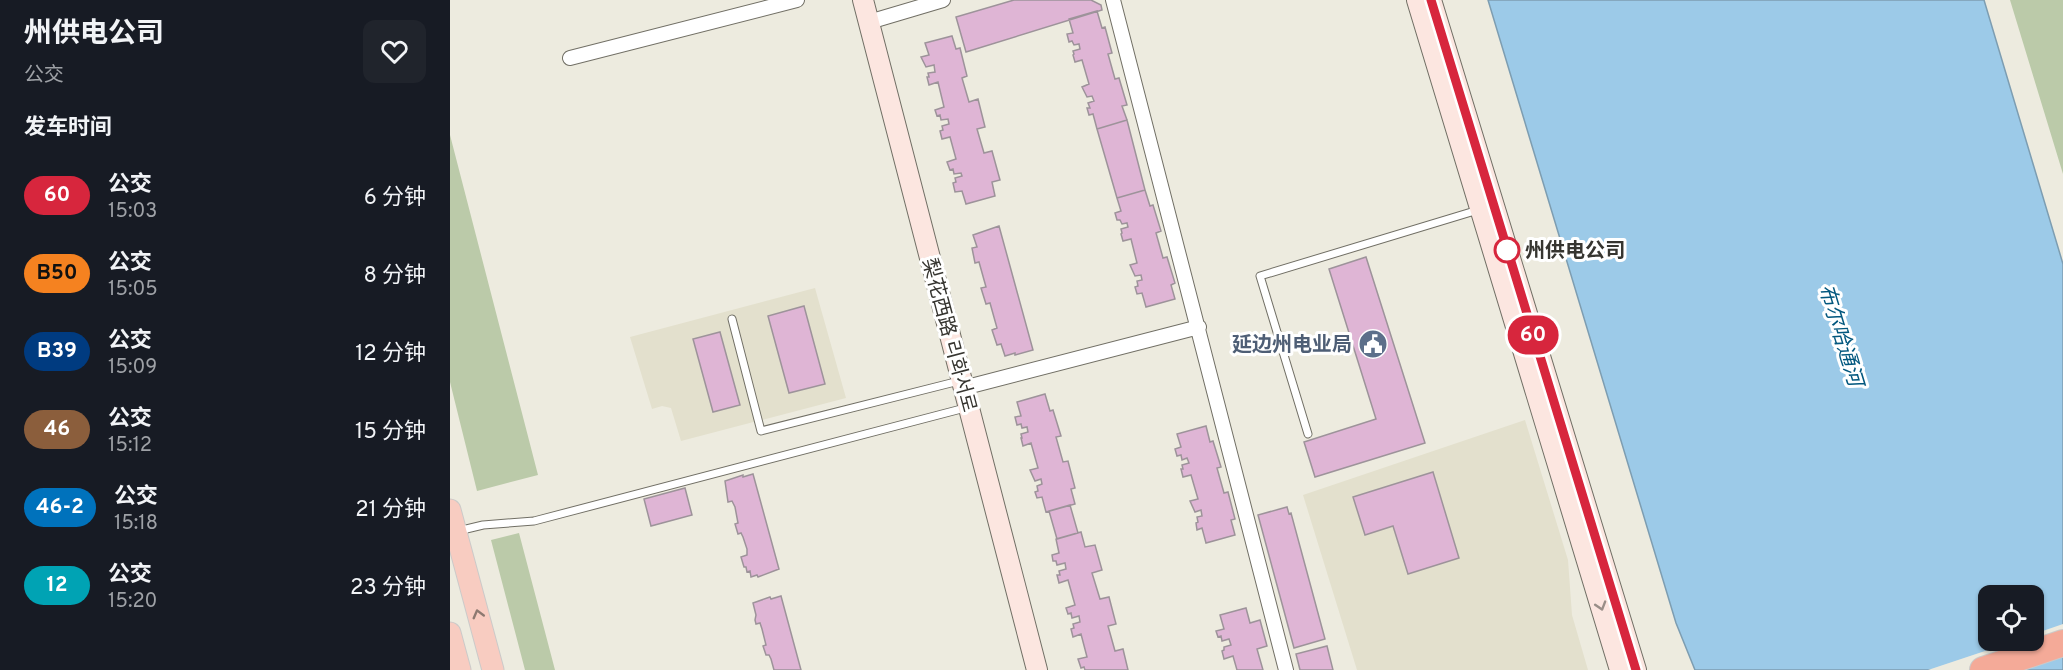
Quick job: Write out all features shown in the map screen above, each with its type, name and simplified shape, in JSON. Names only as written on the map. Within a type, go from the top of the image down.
[{"type":"highway","points":[[1983,670],[2063,643]]},
{"type":"main road","name":"梨花西路 리화서로","points":[[863,0],[1037,670]]},
{"type":"main road","points":[[1417,0],[1620,670]]},
{"type":"main road","points":[[1431,0],[1636,670]]},
{"type":"main road","points":[[450,510],[493,670]]},
{"type":"main road","points":[[450,633],[460,670]]},
{"type":"street","points":[[570,58],[797,0]]},
{"type":"street","points":[[868,22],[943,0]]},
{"type":"street","points":[[1113,0],[1286,670]]},
{"type":"street","points":[[965,392],[1199,327]]},
{"type":"lane","points":[[1308,434],[1260,276],[1480,209]]},
{"type":"lane","points":[[732,318],[761,431],[965,392]]},
{"type":"lane","points":[[456,532],[483,525],[534,521],[965,392]]},
{"type":"shaded area","points":[[815,288],[846,398],[681,441],[671,408],[662,406],[652,409],[630,337]]},
{"type":"shaded area","points":[[1525,420],[1568,560],[1572,615],[1588,670],[1357,670],[1303,495]]},
{"type":"green space","points":[[2010,0],[2063,0],[2063,174]]},
{"type":"green space","points":[[450,135],[538,475],[477,491],[450,382]]},
{"type":"green space","points":[[519,533],[555,670],[525,670],[491,540]]},
{"type":"water","name":"布尔哈通河","points":[[1488,0],[1984,0],[2063,264],[2063,670],[1695,670],[1676,623]]},
{"type":"pier","points":[[2063,624],[2063,656],[2021,670],[1928,670],[1985,651],[2044,651],[2044,631]]},
{"type":"building","points":[[1014,0],[1091,0],[1101,5],[1102,10],[966,52],[956,17]]},
{"type":"building","points":[[1097,11],[1102,28],[1105,27],[1112,53],[1108,54],[1115,79],[1119,78],[1127,105],[1122,106],[1127,120],[1097,129],[1093,114],[1089,115],[1087,108],[1090,108],[1088,103],[1094,101],[1092,96],[1087,97],[1082,87],[1089,84],[1082,60],[1075,62],[1073,55],[1073,51],[1080,49],[1079,44],[1074,45],[1072,41],[1069,42],[1067,34],[1073,33],[1069,19]]},
{"type":"building","points":[[952,36],[956,49],[960,48],[967,76],[962,78],[969,102],[978,99],[985,127],[977,129],[984,153],[992,151],[1000,180],[992,182],[995,196],[966,204],[962,191],[955,192],[953,183],[956,182],[955,178],[962,176],[961,173],[954,174],[947,162],[956,159],[950,137],[942,139],[940,131],[943,130],[942,126],[949,124],[948,119],[941,120],[935,110],[944,107],[938,82],[929,85],[927,77],[929,77],[928,73],[935,72],[934,65],[926,67],[921,57],[929,55],[925,43]]},
{"type":"building","points":[[1127,120],[1145,190],[1117,198],[1097,129]]},
{"type":"building","points":[[1145,190],[1150,206],[1153,205],[1161,231],[1156,233],[1163,258],[1167,257],[1175,283],[1171,285],[1175,299],[1146,307],[1142,293],[1137,294],[1135,287],[1138,286],[1137,281],[1142,280],[1141,275],[1135,276],[1130,265],[1137,263],[1131,239],[1123,241],[1121,234],[1121,229],[1128,227],[1127,223],[1122,224],[1120,220],[1117,220],[1115,213],[1121,211],[1117,198]]},
{"type":"building","points":[[999,226],[1033,350],[1005,356],[1001,344],[997,345],[992,330],[997,328],[990,303],[986,304],[981,288],[986,287],[979,262],[975,263],[972,248],[977,247],[973,235]]},
{"type":"building","name":"延边州电业局","points":[[1366,257],[1425,443],[1315,477],[1304,442],[1376,419],[1329,269]]},
{"type":"building","points":[[804,306],[825,384],[789,393],[768,316]]},
{"type":"building","points":[[720,332],[740,405],[713,412],[693,339]]},
{"type":"building","points":[[1045,394],[1061,436],[1056,437],[1063,462],[1068,461],[1075,488],[1071,489],[1075,504],[1046,512],[1042,497],[1037,498],[1035,492],[1038,491],[1037,486],[1042,484],[1041,479],[1035,481],[1030,470],[1038,468],[1031,443],[1023,446],[1021,438],[1021,434],[1028,432],[1027,427],[1022,428],[1021,424],[1017,425],[1015,417],[1021,416],[1017,402]]},
{"type":"building","points":[[1206,426],[1221,467],[1217,468],[1224,493],[1228,492],[1235,519],[1231,520],[1235,535],[1206,543],[1202,528],[1197,530],[1197,517],[1202,516],[1201,510],[1195,512],[1190,501],[1198,499],[1191,475],[1183,477],[1181,469],[1183,469],[1182,465],[1189,463],[1187,458],[1182,460],[1181,455],[1177,456],[1175,449],[1181,447],[1177,434]]},
{"type":"building","points":[[1433,472],[1459,558],[1408,574],[1393,526],[1365,535],[1353,497]]},
{"type":"building","points":[[753,474],[779,569],[758,577],[757,575],[751,577],[750,571],[747,572],[744,567],[741,557],[747,555],[747,549],[741,533],[738,534],[735,524],[738,523],[735,507],[732,501],[728,502],[725,481]]},
{"type":"building","points":[[685,488],[692,515],[651,526],[644,499]]},
{"type":"building","points":[[1070,505],[1078,533],[1057,539],[1049,511]]},
{"type":"building","points":[[1287,507],[1289,514],[1291,513],[1325,639],[1294,648],[1258,515]]},
{"type":"building","points":[[1081,532],[1085,547],[1095,545],[1102,570],[1092,573],[1100,599],[1109,597],[1116,624],[1108,626],[1115,651],[1123,649],[1128,670],[1085,670],[1084,667],[1081,668],[1078,659],[1087,657],[1081,634],[1073,637],[1071,629],[1074,628],[1073,624],[1080,622],[1079,616],[1072,618],[1071,613],[1068,614],[1066,608],[1075,605],[1068,580],[1059,583],[1057,575],[1060,575],[1059,571],[1066,569],[1065,563],[1057,565],[1052,555],[1059,553],[1056,539]]},
{"type":"building","points":[[781,596],[801,670],[774,670],[771,659],[769,655],[766,655],[763,646],[766,645],[760,623],[756,624],[753,603]]},
{"type":"building","points":[[1246,608],[1250,623],[1260,620],[1267,646],[1257,649],[1263,670],[1237,670],[1233,656],[1224,659],[1222,651],[1224,647],[1231,645],[1229,639],[1222,641],[1216,631],[1224,629],[1220,615]]},
{"type":"building","points":[[1327,646],[1333,670],[1300,670],[1296,654]]},
{"type":"bus line","name":"60","points":[[1431,0],[1636,670]]},
{"type":"place","name":"州供电公司","points":[[1507,250]]},
{"type":"place","name":"延边州电业局","points":[[1373,344]]}]
